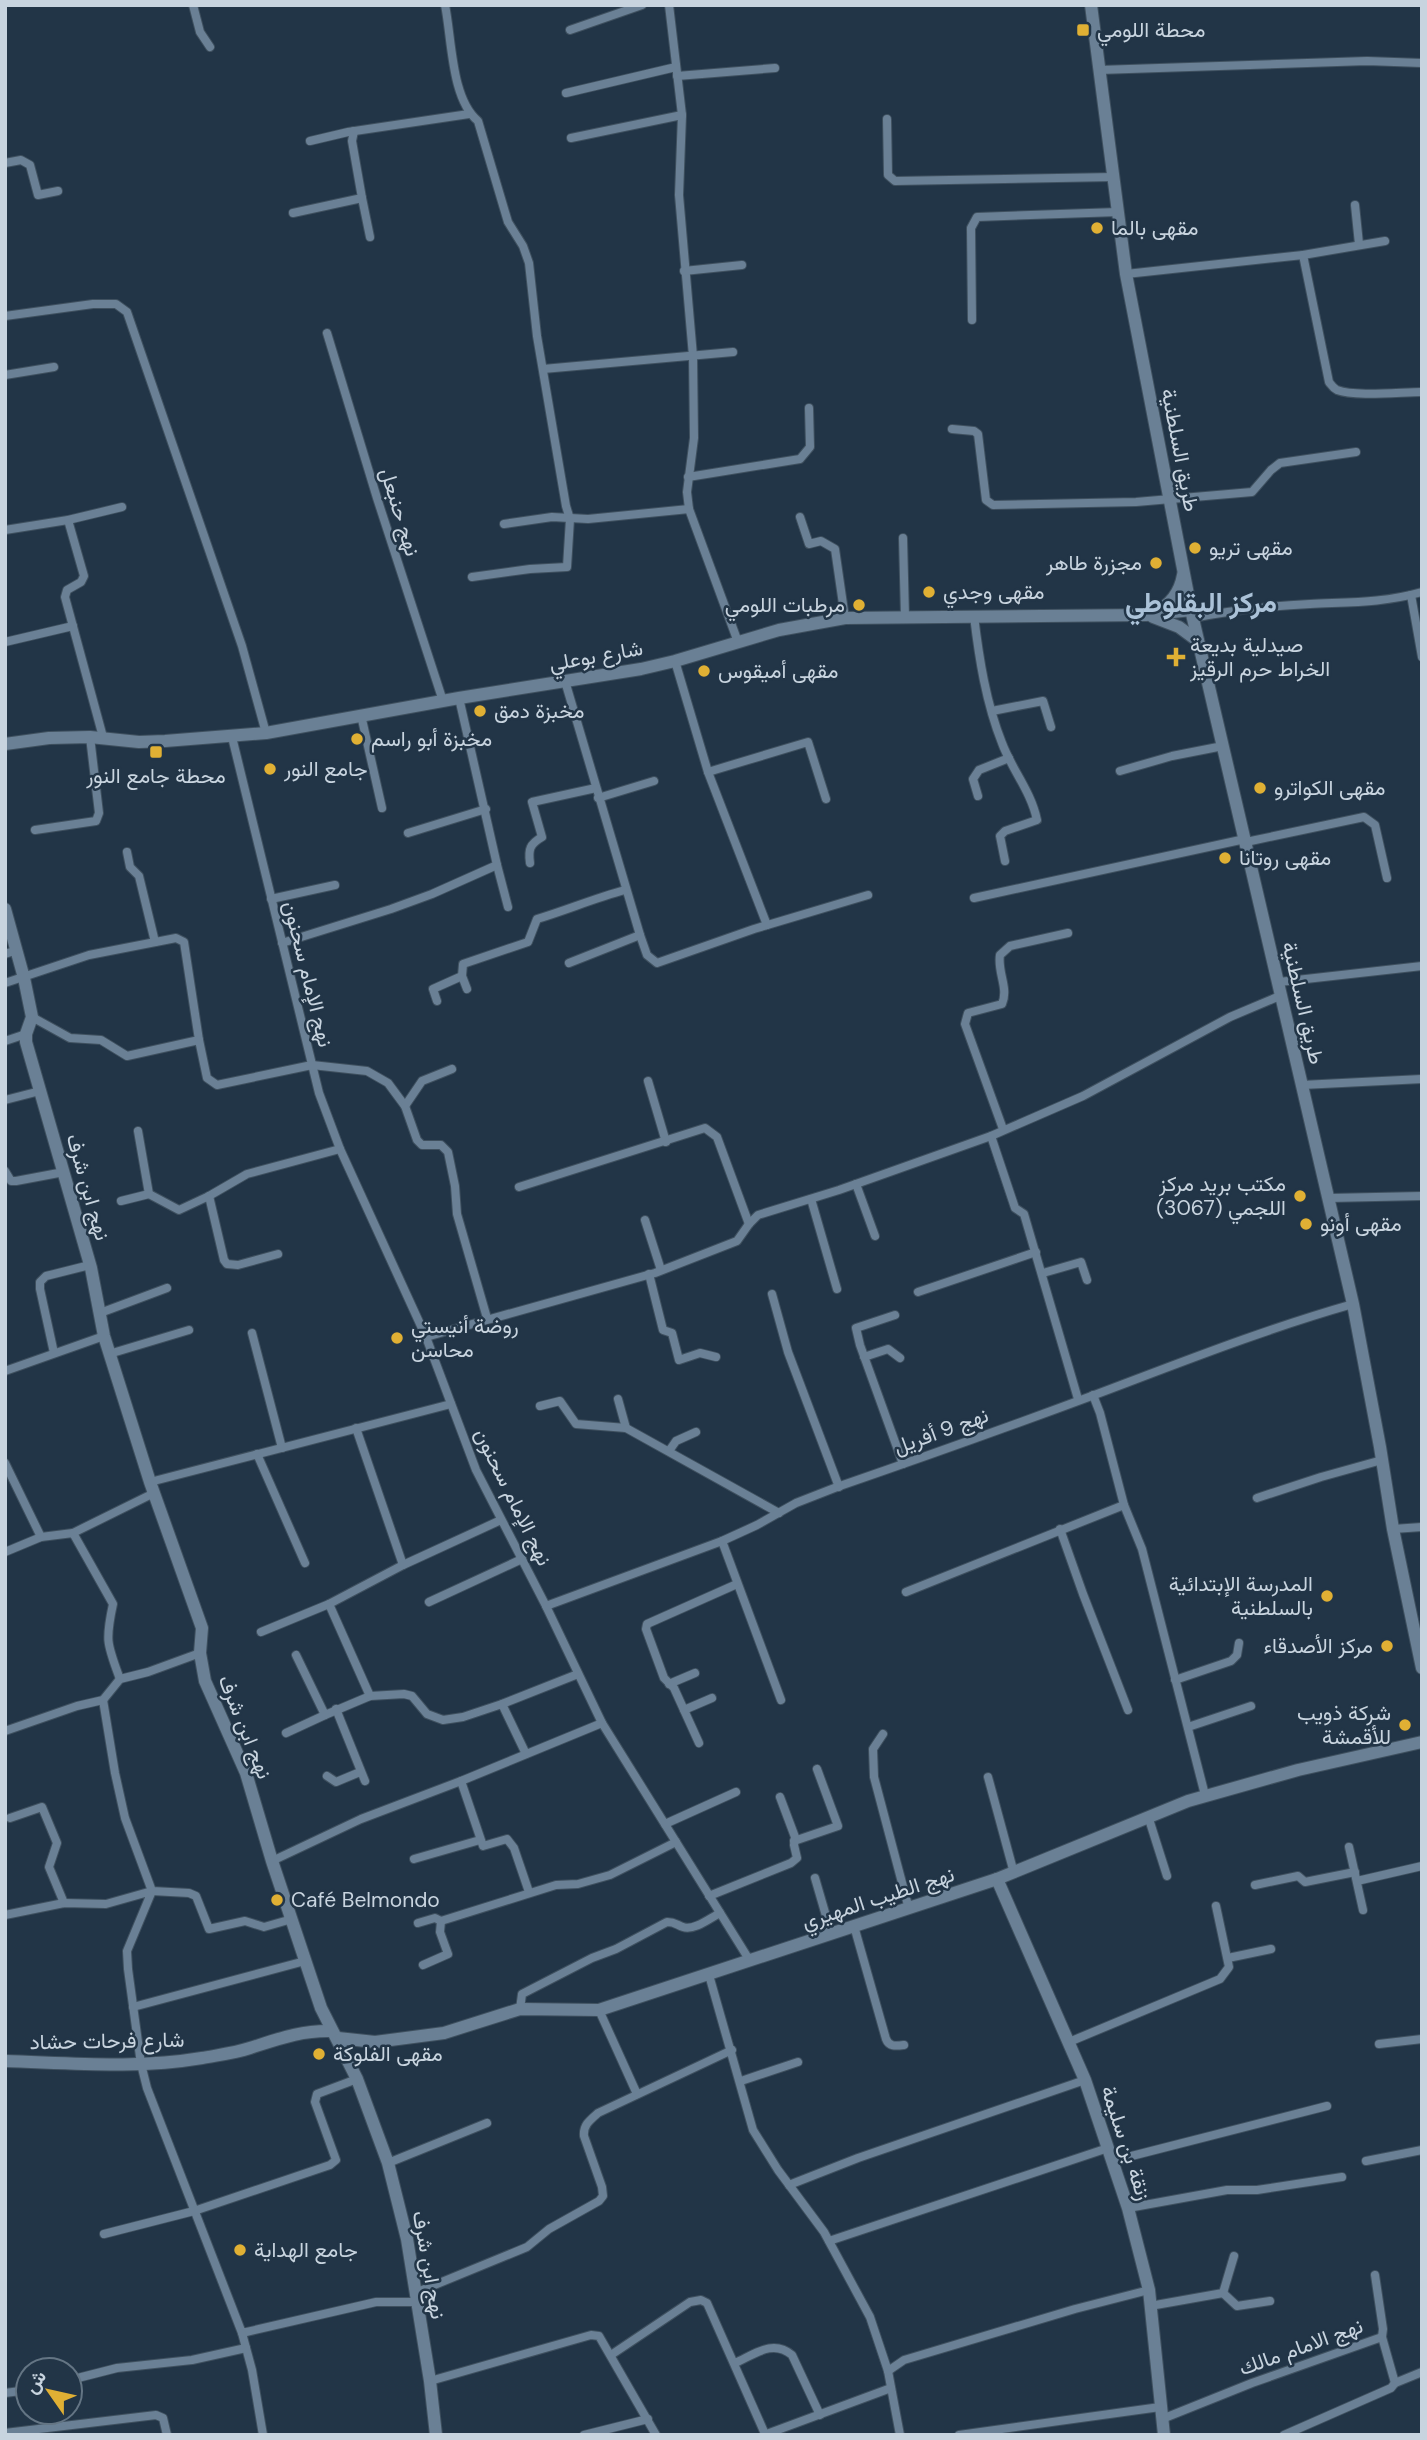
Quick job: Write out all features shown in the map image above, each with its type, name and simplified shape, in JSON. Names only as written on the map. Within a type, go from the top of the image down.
[{"type":"street","points":[[193,5],[200,32],[210,47]]},
{"type":"street","points":[[445,5],[456,77],[470,114],[478,121],[508,222],[523,246],[529,263],[543,369],[570,519],[567,567],[472,577]]},
{"type":"street","points":[[570,30],[642,5]]},
{"type":"street","points":[[669,5],[682,115],[679,195],[693,355],[694,438],[687,492],[689,509],[738,642]]},
{"type":"street","name":"طريق السلطنية","points":[[1091,5],[1126,274],[1192,614],[1353,1304],[1393,1529]]},
{"type":"street","points":[[1099,70],[1367,61],[1422,62]]},
{"type":"street","points":[[566,93],[677,71],[775,68]]},
{"type":"street","points":[[310,141],[354,131],[470,114]]},
{"type":"street","points":[[571,138],[682,115]]},
{"type":"street","points":[[887,119],[888,175],[895,181],[1114,177]]},
{"type":"street","points":[[354,131],[352,141],[370,237]]},
{"type":"street","points":[[5,163],[21,160],[30,165],[38,195],[58,191]]},
{"type":"street","points":[[293,213],[362,198]]},
{"type":"street","points":[[1355,205],[1359,244]]},
{"type":"street","points":[[972,320],[971,228],[977,216],[1118,212]]},
{"type":"street","points":[[1126,274],[1303,255],[1385,241]]},
{"type":"street","points":[[1303,255],[1329,382],[1333,387],[1367,393],[1422,392]]},
{"type":"street","points":[[684,271],[742,265]]},
{"type":"street","points":[[5,316],[93,304],[116,304],[127,312],[242,646],[266,733]]},
{"type":"street","name":"نهج حنبعل","points":[[327,333],[384,523],[443,701]]},
{"type":"street","points":[[543,369],[733,352]]},
{"type":"street","points":[[5,375],[54,367]]},
{"type":"street","points":[[688,477],[800,459],[808,451],[811,440],[809,408]]},
{"type":"street","points":[[952,429],[974,431],[978,434],[986,500],[991,504],[1170,500],[1252,492],[1280,463],[1356,453]]},
{"type":"street","points":[[5,530],[68,520],[122,507]]},
{"type":"street","points":[[504,524],[552,517],[570,519],[689,509]]},
{"type":"street","points":[[800,517],[809,544],[821,541],[835,549],[845,618]]},
{"type":"street","points":[[35,830],[96,821],[99,813],[96,737],[65,594],[67,590],[82,582],[84,576],[68,520]]},
{"type":"street","points":[[903,538],[905,617]]},
{"type":"street","points":[[1146,615],[1169,603],[1177,593],[1184,568]]},
{"type":"street","points":[[1192,614],[1272,606],[1379,602],[1422,592]]},
{"type":"street","points":[[1411,595],[1422,657]]},
{"type":"street","name":"شارع بوعلي","points":[[5,744],[49,738],[96,737],[139,741],[266,733],[675,661],[806,624],[845,618],[1192,614]]},
{"type":"street","points":[[974,615],[992,710],[1009,758],[1018,778],[1026,786],[1037,820],[1005,831],[1000,836],[1005,861]]},
{"type":"street","points":[[1146,615],[1180,626],[1198,641]]},
{"type":"street","points":[[5,642],[73,626]]},
{"type":"street","points":[[675,661],[708,772],[767,926]]},
{"type":"street","points":[[565,681],[625,890],[647,955],[657,963],[868,895]]},
{"type":"street","points":[[459,698],[508,907]]},
{"type":"street","points":[[992,710],[1043,701],[1051,727]]},
{"type":"street","points":[[361,715],[382,808]]},
{"type":"street","name":"نهج الإمام سحنون","points":[[232,737],[319,1093],[340,1149],[426,1337],[476,1470],[602,1723],[750,1961]]},
{"type":"street","points":[[708,772],[808,742],[825,799]]},
{"type":"street","points":[[1120,771],[1172,756],[1223,746]]},
{"type":"street","points":[[978,796],[973,779],[979,770],[1009,758]]},
{"type":"street","points":[[530,863],[528,851],[531,844],[542,837],[532,802],[597,793],[654,781]]},
{"type":"street","points":[[408,834],[486,809]]},
{"type":"street","points":[[974,898],[1364,817],[1375,824],[1387,878]]},
{"type":"street","points":[[127,852],[130,867],[139,876],[155,942]]},
{"type":"street","points":[[282,943],[391,909],[497,865]]},
{"type":"street","points":[[271,899],[335,885]]},
{"type":"street","points":[[467,989],[462,975],[463,964],[528,942],[537,919],[625,890]]},
{"type":"street","points":[[5,909],[11,952],[24,978],[32,1017],[26,1034],[5,1041]]},
{"type":"street","points":[[1003,1129],[965,1024],[968,1013],[1002,1003],[1005,995],[998,963],[1000,955],[1010,946],[1068,933]]},
{"type":"street","points":[[569,963],[640,935]]},
{"type":"street","points":[[5,984],[89,955],[176,938],[184,942],[207,1078],[217,1086],[312,1065],[367,1070],[388,1083],[405,1106],[417,1140],[422,1145],[441,1145],[448,1152],[457,1214],[487,1318]]},
{"type":"street","points":[[1279,982],[1422,966]]},
{"type":"street","points":[[438,1001],[433,989],[462,975]]},
{"type":"street","points":[[426,1337],[649,1274],[737,1241],[748,1224],[758,1215],[856,1184],[991,1136],[1083,1096],[1230,1017],[1282,995]]},
{"type":"street","points":[[32,1017],[70,1038],[100,1040],[127,1056],[199,1040]]},
{"type":"street","name":"نهج ابن شرف","points":[[26,1034],[26,1042],[90,1265],[109,1354],[152,1488],[202,1628],[200,1653],[205,1681],[246,1773],[321,2008],[357,2079],[388,2163],[407,2239],[436,2435]]},
{"type":"street","points":[[405,1106],[422,1080],[452,1069]]},
{"type":"street","points":[[1303,1085],[1422,1079]]},
{"type":"street","points":[[648,1081],[666,1142]]},
{"type":"street","points":[[5,1100],[40,1091]]},
{"type":"street","points":[[519,1187],[705,1128],[718,1137],[748,1224]]},
{"type":"street","points":[[138,1131],[149,1194]]},
{"type":"street","points":[[991,1136],[1015,1208],[1024,1214],[1078,1399]]},
{"type":"street","points":[[121,1201],[149,1194],[179,1210],[247,1174],[340,1149]]},
{"type":"street","points":[[5,1171],[11,1181],[64,1172]]},
{"type":"street","points":[[856,1184],[875,1236]]},
{"type":"street","points":[[209,1196],[224,1260],[228,1264],[238,1265],[278,1254]]},
{"type":"street","points":[[1329,1198],[1422,1196]]},
{"type":"street","points":[[811,1199],[837,1289]]},
{"type":"street","points":[[645,1220],[661,1270]]},
{"type":"street","points":[[918,1292],[1036,1252]]},
{"type":"street","points":[[1043,1273],[1081,1262],[1087,1280]]},
{"type":"street","points":[[54,1353],[40,1282],[46,1276],[90,1265]]},
{"type":"street","points":[[649,1274],[663,1330],[672,1334],[679,1360],[700,1353],[716,1357]]},
{"type":"street","points":[[100,1313],[167,1288]]},
{"type":"street","points":[[772,1294],[788,1352],[839,1487]]},
{"type":"street","name":"نهج 9 أفريل","points":[[546,1606],[722,1541],[839,1487],[1292,1321],[1353,1304]]},
{"type":"street","points":[[895,1315],[856,1328],[903,1464]]},
{"type":"street","points":[[109,1354],[189,1330]]},
{"type":"street","points":[[252,1333],[282,1448]]},
{"type":"street","points":[[5,1371],[104,1336]]},
{"type":"street","points":[[864,1357],[888,1349],[900,1358]]},
{"type":"street","points":[[1093,1395],[1124,1505],[1142,1549],[1205,1795]]},
{"type":"street","points":[[618,1399],[626,1428]]},
{"type":"street","points":[[540,1406],[560,1401],[576,1423],[626,1428],[779,1513]]},
{"type":"street","points":[[5,1552],[41,1537],[73,1533],[152,1488],[257,1454],[451,1404]]},
{"type":"street","points":[[356,1428],[403,1565]]},
{"type":"street","points":[[668,1451],[676,1441],[696,1432]]},
{"type":"street","points":[[257,1454],[305,1563]]},
{"type":"street","points":[[1257,1498],[1382,1460]]},
{"type":"street","points":[[5,1463],[41,1537]]},
{"type":"street","points":[[906,1592],[1124,1505]]},
{"type":"street","points":[[261,1632],[329,1604],[403,1565],[501,1520]]},
{"type":"street","points":[[1421,1662],[1393,1529],[1422,1527]]},
{"type":"street","points":[[1060,1529],[1128,1710]]},
{"type":"street","points":[[73,1533],[113,1604],[106,1636],[120,1679]]},
{"type":"street","points":[[722,1541],[781,1700]]},
{"type":"street","points":[[429,1602],[522,1559]]},
{"type":"street","points":[[699,1743],[674,1688],[664,1678],[646,1629],[647,1624],[737,1584]]},
{"type":"street","points":[[329,1604],[370,1696]]},
{"type":"street","points":[[1175,1680],[1231,1661],[1237,1655],[1239,1643]]},
{"type":"street","points":[[5,1731],[77,1706],[103,1700],[120,1679],[200,1653]]},
{"type":"street","points":[[296,1655],[325,1715]]},
{"type":"street","points":[[669,1684],[695,1673]]},
{"type":"street","points":[[286,1733],[370,1696],[412,1696],[427,1714],[443,1720],[463,1717],[578,1674]]},
{"type":"street","points":[[684,1710],[712,1698]]},
{"type":"street","points":[[103,1700],[125,1818],[152,1891],[127,1951],[141,2064],[242,2333],[263,2435]]},
{"type":"street","points":[[502,1703],[526,1754]]},
{"type":"street","points":[[1188,1727],[1251,1706]]},
{"type":"street","points":[[336,1709],[365,1781]]},
{"type":"street","points":[[272,1861],[361,1819],[602,1723]]},
{"type":"street","points":[[883,1734],[873,1749],[871,1760],[909,1909]]},
{"type":"street","name":"نهج الطيب المهيري","points":[[335,2034],[375,2042],[443,2033],[520,2009],[599,2010],[997,1879],[1205,1795],[1298,1770],[1422,1742]]},
{"type":"street","points":[[794,1841],[838,1826],[817,1769]]},
{"type":"street","points":[[327,1776],[336,1782],[360,1772]]},
{"type":"street","points":[[988,1777],[1014,1872]]},
{"type":"street","points":[[461,1781],[483,1846],[508,1839],[514,1848],[528,1892]]},
{"type":"street","points":[[665,1824],[736,1792]]},
{"type":"street","points":[[709,1896],[791,1863],[797,1858],[780,1797]]},
{"type":"street","points":[[10,1818],[42,1807],[57,1843],[49,1867],[64,1903]]},
{"type":"street","points":[[1149,1816],[1167,1876]]},
{"type":"street","points":[[414,1860],[480,1840]]},
{"type":"street","points":[[418,1923],[435,1918],[441,1921],[528,1892],[610,1875],[676,1842]]},
{"type":"street","points":[[1349,1847],[1363,1910]]},
{"type":"street","points":[[1255,1885],[1298,1876],[1305,1882],[1422,1866]]},
{"type":"street","points":[[815,1878],[831,1933]]},
{"type":"street","name":"زنقة بن سليمة","points":[[997,1879],[1069,2042],[1128,2208],[1149,2290],[1164,2435]]},
{"type":"street","points":[[5,1915],[64,1903],[106,1903],[152,1891],[189,1893],[196,1896],[209,1929],[219,1929],[246,1921],[264,1927],[292,1919]]},
{"type":"street","points":[[1069,2042],[1220,1979],[1229,1967],[1216,1906]]},
{"type":"street","points":[[520,2009],[522,1994],[667,1922],[676,1922],[692,1928],[720,1913]]},
{"type":"street","points":[[423,1965],[448,1954],[440,1932],[441,1921]]},
{"type":"street","points":[[855,1926],[886,2039],[893,2045],[904,2045]]},
{"type":"street","points":[[1228,1958],[1271,1949]]},
{"type":"street","points":[[133,2007],[305,1961]]},
{"type":"street","points":[[709,1975],[753,2130],[829,2241],[870,2318],[888,2371],[900,2435]]},
{"type":"street","points":[[599,2010],[637,2094]]},
{"type":"street","name":"شارع فرحات حشاد","points":[[5,2062],[141,2064],[200,2058],[247,2049],[301,2033],[335,2034]]},
{"type":"street","points":[[1379,2044],[1422,2039]]},
{"type":"street","points":[[242,2333],[376,2302],[416,2298],[527,2247],[549,2229],[599,2201],[603,2196],[603,2187],[584,2130],[588,2122],[598,2113],[732,2050]]},
{"type":"street","points":[[741,2081],[798,2062]]},
{"type":"street","points":[[104,2234],[194,2211],[330,2165],[335,2160],[315,2102],[317,2094],[357,2079]]},
{"type":"street","points":[[789,2185],[858,2158],[1084,2080]]},
{"type":"street","points":[[1112,2161],[1327,2106]]},
{"type":"street","points":[[388,2163],[487,2123]]},
{"type":"street","points":[[829,2241],[1108,2148]]},
{"type":"street","points":[[1366,2161],[1422,2150]]},
{"type":"street","points":[[1128,2208],[1227,2190],[1256,2190],[1342,2176]]},
{"type":"street","points":[[1223,2292],[1234,2256]]},
{"type":"street","points":[[1375,2275],[1382,2337]]},
{"type":"street","points":[[888,2371],[904,2360],[1149,2290]]},
{"type":"street","points":[[1223,2292],[1237,2306],[1270,2301]]},
{"type":"street","points":[[1150,2306],[1223,2292]]},
{"type":"street","points":[[611,2355],[690,2302],[701,2300],[707,2303],[765,2435],[891,2388]]},
{"type":"street","points":[[430,2381],[591,2335],[599,2336],[656,2435]]},
{"type":"street","name":"نهج الامام مالك","points":[[959,2435],[1161,2413],[1382,2337],[1395,2383]]},
{"type":"street","points":[[735,2364],[772,2346],[785,2349],[792,2355],[820,2415]]},
{"type":"street","points":[[84,2376],[117,2368],[192,2360],[246,2348]]},
{"type":"street","points":[[1284,2435],[1422,2372]]},
{"type":"street","points":[[5,2433],[156,2415],[163,2417],[167,2435]]},
{"type":"street","points":[[584,2435],[648,2419]]},
{"type":"place","name":"محطة اللومي","points":[[1083,30]]},
{"type":"place","name":"مقهى بالما","points":[[1097,228]]},
{"type":"place","name":"مقهى تريو","points":[[1195,548]]},
{"type":"place","name":"مجزرة طاهر","points":[[1156,563]]},
{"type":"place","name":"مقهى وجدي","points":[[929,592]]},
{"type":"place","name":"مرطبات اللومي","points":[[859,605]]},
{"type":"place","name":"صيدلية بديعة الخراط حرم الرقيز","points":[[1176,657]]},
{"type":"place","name":"مقهى أميقوس","points":[[704,671]]},
{"type":"place","name":"مخبزة دمق","points":[[480,711]]},
{"type":"place","name":"مخبزة أبو راسم","points":[[357,739]]},
{"type":"place","name":"محطة جامع النور","points":[[156,752]]},
{"type":"place","name":"جامع النور","points":[[270,769]]},
{"type":"place","name":"مقهى الكواترو","points":[[1260,788]]},
{"type":"place","name":"مقهى روتانا","points":[[1225,858]]},
{"type":"place","name":"مكتب بريد مركز اللجمي (3067)","points":[[1300,1196]]},
{"type":"place","name":"مقهى أونو","points":[[1306,1224]]},
{"type":"place","name":"روضة أنيستي محاسن","points":[[397,1338]]},
{"type":"place","name":"المدرسة الإبتدائية بالسلطنية","points":[[1327,1596]]},
{"type":"place","name":"مركز الأصدقاء","points":[[1387,1646]]},
{"type":"place","name":"شركة ذويب للأقمشة","points":[[1405,1725]]},
{"type":"place","name":"Café Belmondo","points":[[277,1900]]},
{"type":"place","name":"مقهى الفلوكة","points":[[319,2054]]},
{"type":"place","name":"جامع الهداية","points":[[240,2250]]},
{"type":"district","name":"مركز البقلوطي","points":[[1201,602]]}]
